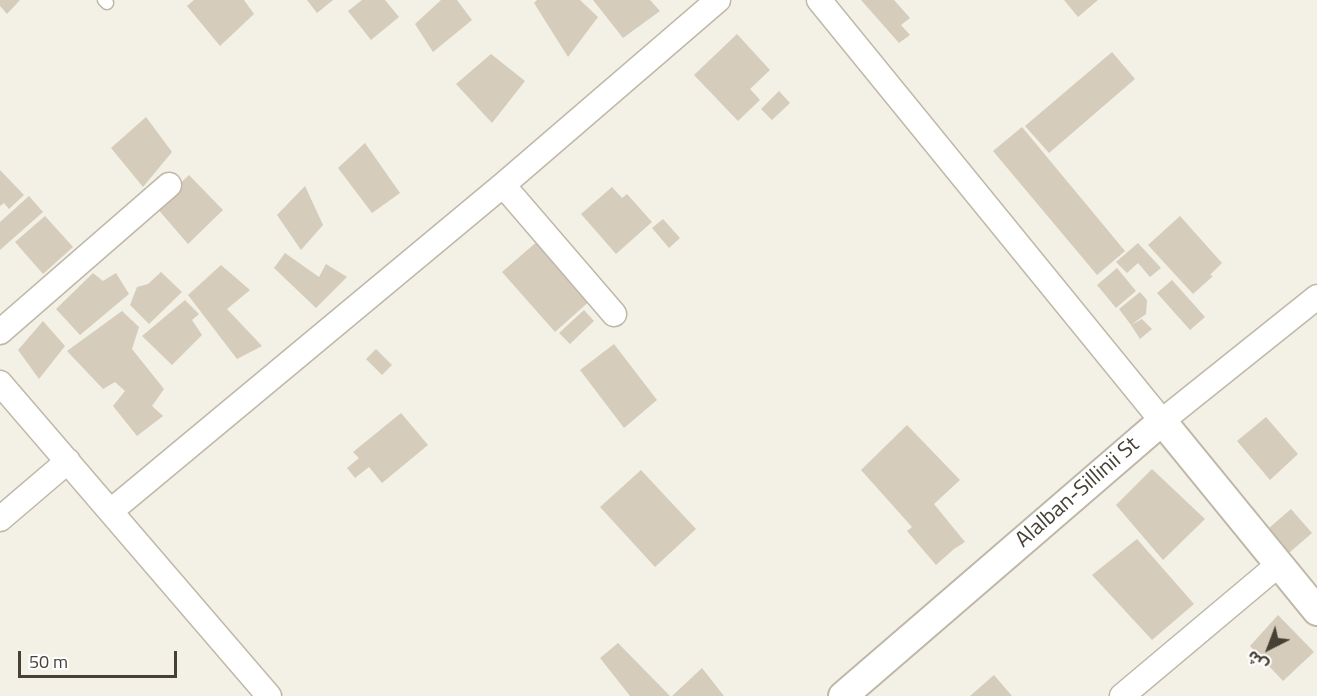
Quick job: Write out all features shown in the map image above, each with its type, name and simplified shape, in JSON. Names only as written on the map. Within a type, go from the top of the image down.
[{"type":"street","points":[[111,511],[503,185],[718,0]]},
{"type":"street","points":[[819,0],[1317,611]]},
{"type":"street","points":[[0,332],[169,185]]},
{"type":"street","points":[[503,185],[614,314]]},
{"type":"street","name":"Alalban-Sillinii St","points":[[843,696],[1162,421],[1317,297]]},
{"type":"street","points":[[0,382],[269,696]]},
{"type":"street","points":[[0,519],[68,461]]},
{"type":"street","points":[[1122,696],[1278,565]]},
{"type":"building","points":[[0,0],[20,0],[7,14],[0,6]]},
{"type":"building","points":[[194,0],[244,0],[254,14],[220,46],[187,6]]},
{"type":"building","points":[[307,0],[333,0],[317,13]]},
{"type":"building","points":[[362,0],[385,0],[399,17],[371,40],[348,11]]},
{"type":"building","points":[[441,0],[457,0],[472,20],[433,52],[415,24]]},
{"type":"building","points":[[537,0],[580,0],[598,17],[568,57],[534,3]]},
{"type":"building","points":[[593,0],[650,0],[660,11],[623,38]]},
{"type":"building","points":[[861,0],[894,0],[910,18],[901,25],[910,35],[899,43]]},
{"type":"building","points":[[1064,0],[1098,0],[1078,17]]},
{"type":"building","points":[[737,34],[770,70],[750,89],[760,100],[738,121],[694,75]]},
{"type":"building","points":[[1112,52],[1135,79],[1049,153],[1025,126]]},
{"type":"building","points":[[491,54],[525,81],[492,123],[456,84]]},
{"type":"building","points":[[779,91],[790,103],[772,120],[761,109]]},
{"type":"building","points":[[146,117],[172,152],[143,187],[111,148]]},
{"type":"building","points":[[1022,127],[1125,251],[1097,275],[993,151]]},
{"type":"building","points":[[365,143],[400,193],[372,213],[338,168]]},
{"type":"building","points":[[0,170],[24,195],[9,209],[4,203],[0,206]]},
{"type":"building","points":[[189,175],[223,210],[188,244],[156,207]]},
{"type":"building","points":[[305,186],[323,225],[301,250],[277,215]]},
{"type":"building","points":[[612,187],[622,198],[627,194],[652,222],[616,254],[581,214]]},
{"type":"building","points":[[29,196],[43,212],[0,250],[0,222]]},
{"type":"building","points":[[45,216],[73,247],[43,274],[15,242]]},
{"type":"building","points":[[1180,216],[1222,263],[1210,275],[1213,276],[1193,294],[1148,245]]},
{"type":"building","points":[[663,219],[680,238],[669,248],[652,228]]},
{"type":"building","points":[[540,239],[593,298],[555,332],[502,272]]},
{"type":"building","points":[[1138,243],[1161,268],[1150,277],[1138,263],[1127,273],[1116,262]]},
{"type":"building","points":[[285,253],[319,277],[326,264],[347,277],[316,308],[274,268]]},
{"type":"building","points":[[221,265],[250,290],[227,309],[262,346],[237,359],[188,295]]},
{"type":"building","points":[[1117,268],[1136,291],[1116,308],[1097,285]]},
{"type":"building","points":[[161,272],[182,292],[149,324],[130,305],[137,287],[148,284]]},
{"type":"building","points":[[93,273],[103,281],[116,273],[129,294],[80,335],[56,309]]},
{"type":"building","points":[[1172,280],[1205,317],[1190,330],[1157,293]]},
{"type":"building","points":[[1140,292],[1147,300],[1146,314],[1131,325],[1119,309]]},
{"type":"building","points":[[185,300],[199,314],[192,320],[202,335],[172,365],[142,336]]},
{"type":"building","points":[[584,310],[594,321],[570,344],[559,333]]},
{"type":"building","points":[[122,311],[139,327],[132,349],[164,389],[152,406],[163,416],[137,436],[113,406],[125,391],[115,382],[103,389],[67,351]]},
{"type":"building","points":[[1142,319],[1152,329],[1140,339],[1131,325]]},
{"type":"building","points":[[43,321],[65,346],[39,379],[18,350]]},
{"type":"building","points":[[614,344],[657,400],[624,428],[580,370]]},
{"type":"building","points":[[376,349],[392,365],[382,375],[366,359]]},
{"type":"building","points":[[401,413],[428,445],[382,483],[369,467],[355,478],[347,468],[359,458],[353,452]]},
{"type":"building","points":[[1266,417],[1298,454],[1270,480],[1237,441]]},
{"type":"building","points":[[907,425],[960,480],[934,504],[965,542],[936,565],[907,531],[912,527],[861,470]]},
{"type":"building","points":[[1152,469],[1205,519],[1163,560],[1116,505]]},
{"type":"building","points":[[641,470],[696,529],[655,567],[600,507]]},
{"type":"building","points":[[1291,509],[1312,533],[1289,553],[1269,528]]},
{"type":"building","points":[[1137,539],[1194,604],[1152,640],[1092,575]]},
{"type":"building","points":[[1278,615],[1314,652],[1283,681],[1250,646]]},
{"type":"building","points":[[618,643],[670,696],[630,696],[600,658]]},
{"type":"building","points":[[702,668],[724,696],[672,696]]},
{"type":"building","points":[[994,675],[1012,696],[970,696]]}]
